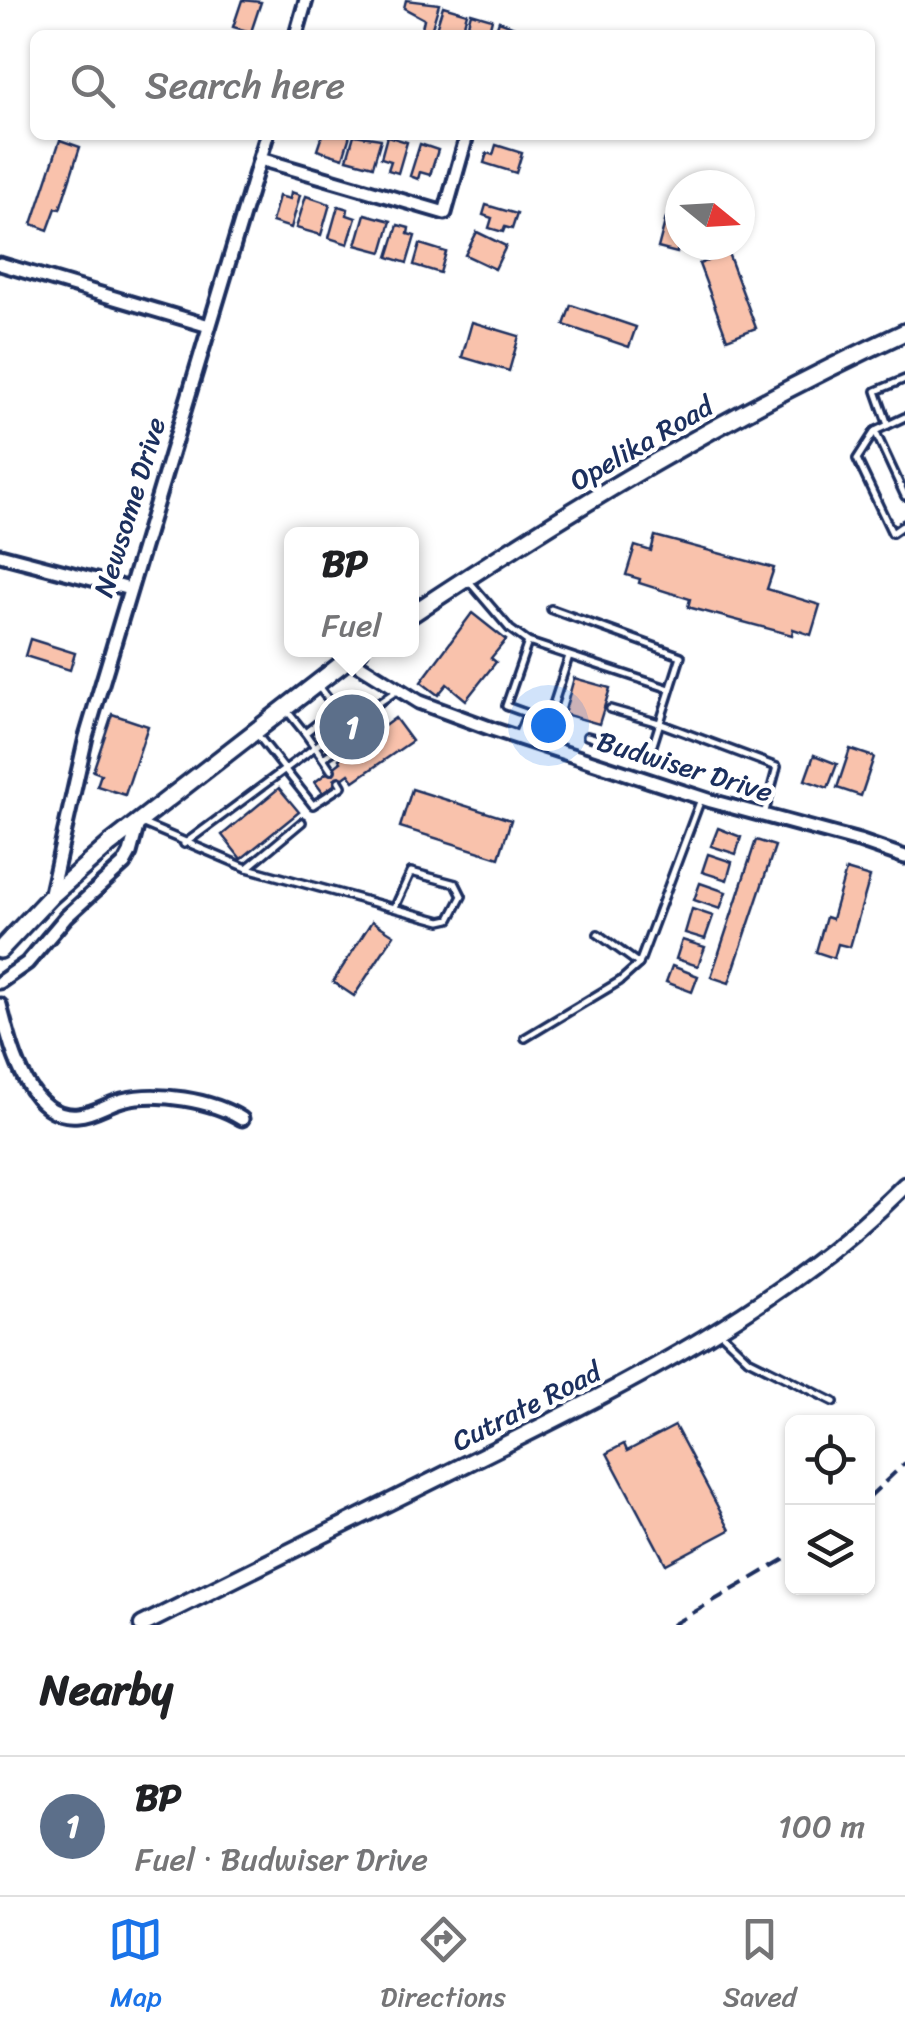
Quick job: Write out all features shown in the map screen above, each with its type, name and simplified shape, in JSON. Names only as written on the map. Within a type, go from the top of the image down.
[{"type":"main road","name":"Opelika Road","points":[[419,609],[684,446],[803,381],[905,332]]},
{"type":"main road","points":[[0,950],[50,896],[138,822],[350,657]]},
{"type":"street","points":[[297,30],[306,0]]},
{"type":"street","name":"Newsome Drive","points":[[50,896],[86,737],[266,140]]},
{"type":"street","points":[[260,159],[446,213],[466,140]]},
{"type":"street","points":[[0,264],[209,326]]},
{"type":"street","points":[[0,556],[130,590]]},
{"type":"street","name":"Budwiser Drive","points":[[358,657],[398,690],[420,702],[517,738],[701,798],[905,857]]},
{"type":"street","points":[[0,982],[27,963],[66,917],[124,864],[138,822]]},
{"type":"street","points":[[0,1005],[11,1044],[30,1086],[49,1109],[78,1116],[122,1100],[152,1097],[213,1106],[242,1119]]},
{"type":"street","name":"Cutrate Road","points":[[142,1625],[639,1377],[718,1331],[833,1249],[905,1185]]},
{"type":"lane","points":[[888,425],[876,391],[905,379]]},
{"type":"lane","points":[[905,417],[875,431],[857,459],[892,533],[905,524]]},
{"type":"lane","points":[[875,431],[905,496]]},
{"type":"lane","points":[[467,578],[510,629],[528,642],[670,689]]},
{"type":"lane","points":[[551,609],[681,656],[650,754],[587,736]]},
{"type":"lane","points":[[528,642],[506,706],[527,714],[548,721],[570,656]]},
{"type":"lane","points":[[315,682],[336,709]]},
{"type":"lane","points":[[357,716],[398,690]]},
{"type":"lane","points":[[305,733],[348,701],[362,703],[368,710],[366,729]]},
{"type":"lane","points":[[284,706],[331,770]]},
{"type":"lane","points":[[610,709],[660,723],[777,767],[763,817]]},
{"type":"lane","points":[[517,738],[527,714]]},
{"type":"lane","points":[[184,844],[338,729]]},
{"type":"lane","points":[[254,730],[313,805],[342,786],[338,781]]},
{"type":"lane","points":[[323,758],[347,742]]},
{"type":"lane","points":[[525,1038],[620,981],[639,964],[701,798]]},
{"type":"lane","points":[[138,822],[247,868],[441,921],[450,920],[462,896],[456,884],[410,872],[395,907]]},
{"type":"lane","points":[[247,868],[302,822]]},
{"type":"lane","points":[[598,934],[639,964]]},
{"type":"lane","points":[[718,1331],[748,1358],[834,1402]]},
{"type":"building","points":[[242,0],[261,2],[252,30],[233,27]]},
{"type":"building","points":[[406,0],[439,4],[431,30],[422,28],[424,19],[404,8]]},
{"type":"building","points":[[443,6],[467,13],[462,30],[436,30]]},
{"type":"building","points":[[471,13],[492,19],[489,30],[466,30]]},
{"type":"building","points":[[499,21],[522,30],[496,30]]},
{"type":"building","points":[[60,140],[80,147],[60,209],[56,208],[48,230],[32,224]]},
{"type":"building","points":[[320,140],[348,140],[343,158],[317,150]]},
{"type":"building","points":[[353,140],[381,140],[373,166],[347,159]]},
{"type":"building","points":[[386,140],[407,142],[398,173],[388,170],[391,161],[381,158]]},
{"type":"building","points":[[420,144],[438,150],[430,175],[420,172],[418,179],[410,176]]},
{"type":"building","points":[[496,145],[522,153],[516,173],[484,163],[487,153],[493,155]]},
{"type":"building","points":[[291,192],[300,195],[291,228],[272,222],[279,196],[290,199]]},
{"type":"building","points":[[306,196],[330,204],[321,235],[296,228]]},
{"type":"building","points":[[486,205],[517,214],[512,229],[505,227],[503,232],[489,228],[492,218],[483,215]]},
{"type":"building","points":[[338,206],[348,209],[347,215],[356,218],[348,244],[329,238]]},
{"type":"building","points":[[365,214],[391,221],[382,252],[356,245]]},
{"type":"building","points":[[665,222],[665,250],[658,248]]},
{"type":"building","points":[[398,225],[409,228],[408,234],[415,236],[407,263],[388,257]]},
{"type":"building","points":[[477,232],[506,246],[495,269],[465,255]]},
{"type":"building","points":[[420,244],[446,252],[440,273],[414,265]]},
{"type":"building","points":[[731,260],[756,328],[727,339],[699,264]]},
{"type":"building","points":[[571,305],[636,327],[629,347],[564,325]]},
{"type":"building","points":[[472,322],[519,336],[509,371],[462,357]]},
{"type":"building","points":[[655,536],[774,568],[767,589],[820,605],[811,635],[793,629],[792,635],[688,607],[690,599],[626,575],[635,546],[651,551]]},
{"type":"building","points":[[472,613],[506,640],[491,658],[496,662],[466,700],[447,684],[438,695],[421,682]]},
{"type":"building","points":[[30,639],[75,653],[70,670],[25,656]]},
{"type":"building","points":[[574,678],[610,688],[599,724],[564,714]]},
{"type":"building","points":[[350,707],[371,736],[395,718],[412,741],[354,781],[349,774],[323,793],[315,782],[352,749],[332,720]]},
{"type":"building","points":[[112,714],[148,726],[125,795],[97,786],[101,774],[93,771]]},
{"type":"building","points":[[850,749],[874,757],[861,796],[837,788]]},
{"type":"building","points":[[814,755],[837,764],[828,788],[805,780]]},
{"type":"building","points":[[279,788],[299,812],[241,859],[222,835]]},
{"type":"building","points":[[412,789],[511,820],[499,858],[400,827]]},
{"type":"building","points":[[718,828],[741,837],[736,854],[711,846]]},
{"type":"building","points":[[756,840],[775,846],[729,983],[711,977]]},
{"type":"building","points":[[708,854],[732,862],[727,880],[702,872]]},
{"type":"building","points":[[846,870],[870,877],[850,947],[838,944],[834,958],[816,952],[826,917],[832,919]]},
{"type":"building","points":[[700,883],[726,892],[720,909],[694,900]]},
{"type":"building","points":[[692,909],[713,916],[705,939],[685,933]]},
{"type":"building","points":[[372,921],[394,935],[354,996],[333,982]]},
{"type":"building","points":[[682,940],[705,947],[698,966],[676,959]]},
{"type":"building","points":[[672,966],[698,976],[692,992],[666,982]]},
{"type":"building","points":[[675,1426],[730,1530],[666,1564],[607,1453],[624,1444],[627,1451]]},
{"type":"railway","points":[[875,1491],[905,1463]]},
{"type":"railway","points":[[672,1625],[785,1559]]},
{"type":"place","name":"BP","points":[[352,727]]}]
